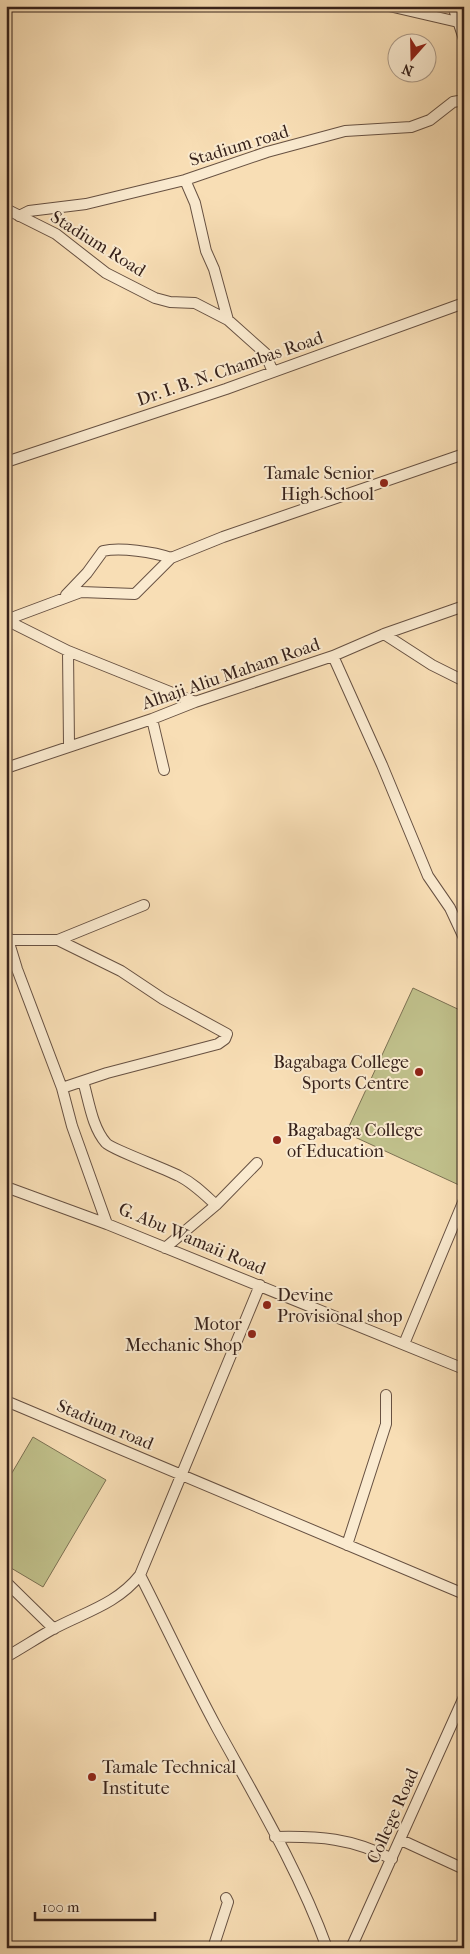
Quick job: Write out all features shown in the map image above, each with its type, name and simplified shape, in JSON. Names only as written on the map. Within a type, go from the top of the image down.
[{"type":"street","points":[[389,6],[458,22]]},
{"type":"street","points":[[453,6],[464,40]]},
{"type":"street","name":"Stadium road","points":[[19,216],[29,211],[86,204],[185,180],[267,152],[345,131],[416,126],[430,120],[453,102],[464,100]]},
{"type":"street","points":[[185,180],[195,203],[206,251],[214,269],[228,320]]},
{"type":"street","name":"Stadium Road","points":[[6,210],[56,234],[106,273],[155,298],[170,302],[195,302],[228,320],[265,353],[273,372]]},
{"type":"street","name":"Dr. I. B. N. Chambas Road","points":[[6,462],[273,372],[464,303]]},
{"type":"street","points":[[6,620],[65,596],[94,591],[135,594],[171,558],[232,534],[464,454]]},
{"type":"street","points":[[65,596],[87,573],[102,551],[111,549],[158,553],[171,558]]},
{"type":"street","name":"Alhaji Aliu Maham Road","points":[[6,768],[69,745],[152,719],[194,702],[333,656],[384,634],[464,606]]},
{"type":"street","points":[[6,620],[68,651],[194,702]]},
{"type":"street","points":[[384,634],[432,666],[464,681]]},
{"type":"street","points":[[68,651],[69,745]]},
{"type":"street","points":[[333,656],[382,765],[428,876],[450,908],[464,938]]},
{"type":"street","points":[[152,719],[164,770]]},
{"type":"street","points":[[58,940],[144,905]]},
{"type":"street","points":[[7,938],[58,940],[121,971],[172,1004],[227,1034],[225,1040],[218,1044],[62,1088]]},
{"type":"street","name":"G. Abu Wamaii Road","points":[[7,938],[62,1088],[72,1126],[107,1224],[464,1369]]},
{"type":"street","points":[[83,1081],[95,1121],[102,1137],[110,1147],[157,1165],[181,1177],[216,1205]]},
{"type":"street","points":[[165,1248],[216,1205],[256,1163]]},
{"type":"street","points":[[6,1187],[107,1224]]},
{"type":"street","points":[[404,1344],[464,1200]]},
{"type":"street","points":[[6,1657],[54,1629],[109,1603],[129,1589],[140,1575],[260,1285]]},
{"type":"street","points":[[347,1545],[386,1424],[386,1395]]},
{"type":"street","name":"Stadium road","points":[[11,1403],[464,1594]]},
{"type":"street","points":[[140,1575],[316,1918],[327,1948]]},
{"type":"street","points":[[6,1582],[54,1629]]},
{"type":"street","name":"College Road","points":[[351,1948],[464,1697]]},
{"type":"street","points":[[275,1837],[324,1837],[373,1849],[392,1858]]},
{"type":"street","points":[[401,1840],[464,1868]]},
{"type":"street","points":[[213,1948],[228,1902],[226,1898]]},
{"type":"green space","name":"Bagabaga College Sports Centre","points":[[413,988],[464,1012],[464,1175],[459,1185],[346,1133]]},
{"type":"green space","points":[[33,1437],[106,1480],[43,1587],[6,1565],[6,1483]]},
{"type":"place","name":"Tamale Senior High School","points":[[384,483]]},
{"type":"place","name":"Bagabaga College Sports Centre","points":[[419,1072]]},
{"type":"place","name":"Bagabaga College of Education","points":[[277,1140]]},
{"type":"place","name":"Devine Provisional shop","points":[[267,1305]]},
{"type":"place","name":"Motor Mechanic Shop","points":[[252,1334]]},
{"type":"place","name":"Tamale Technical Institute","points":[[92,1777]]}]
